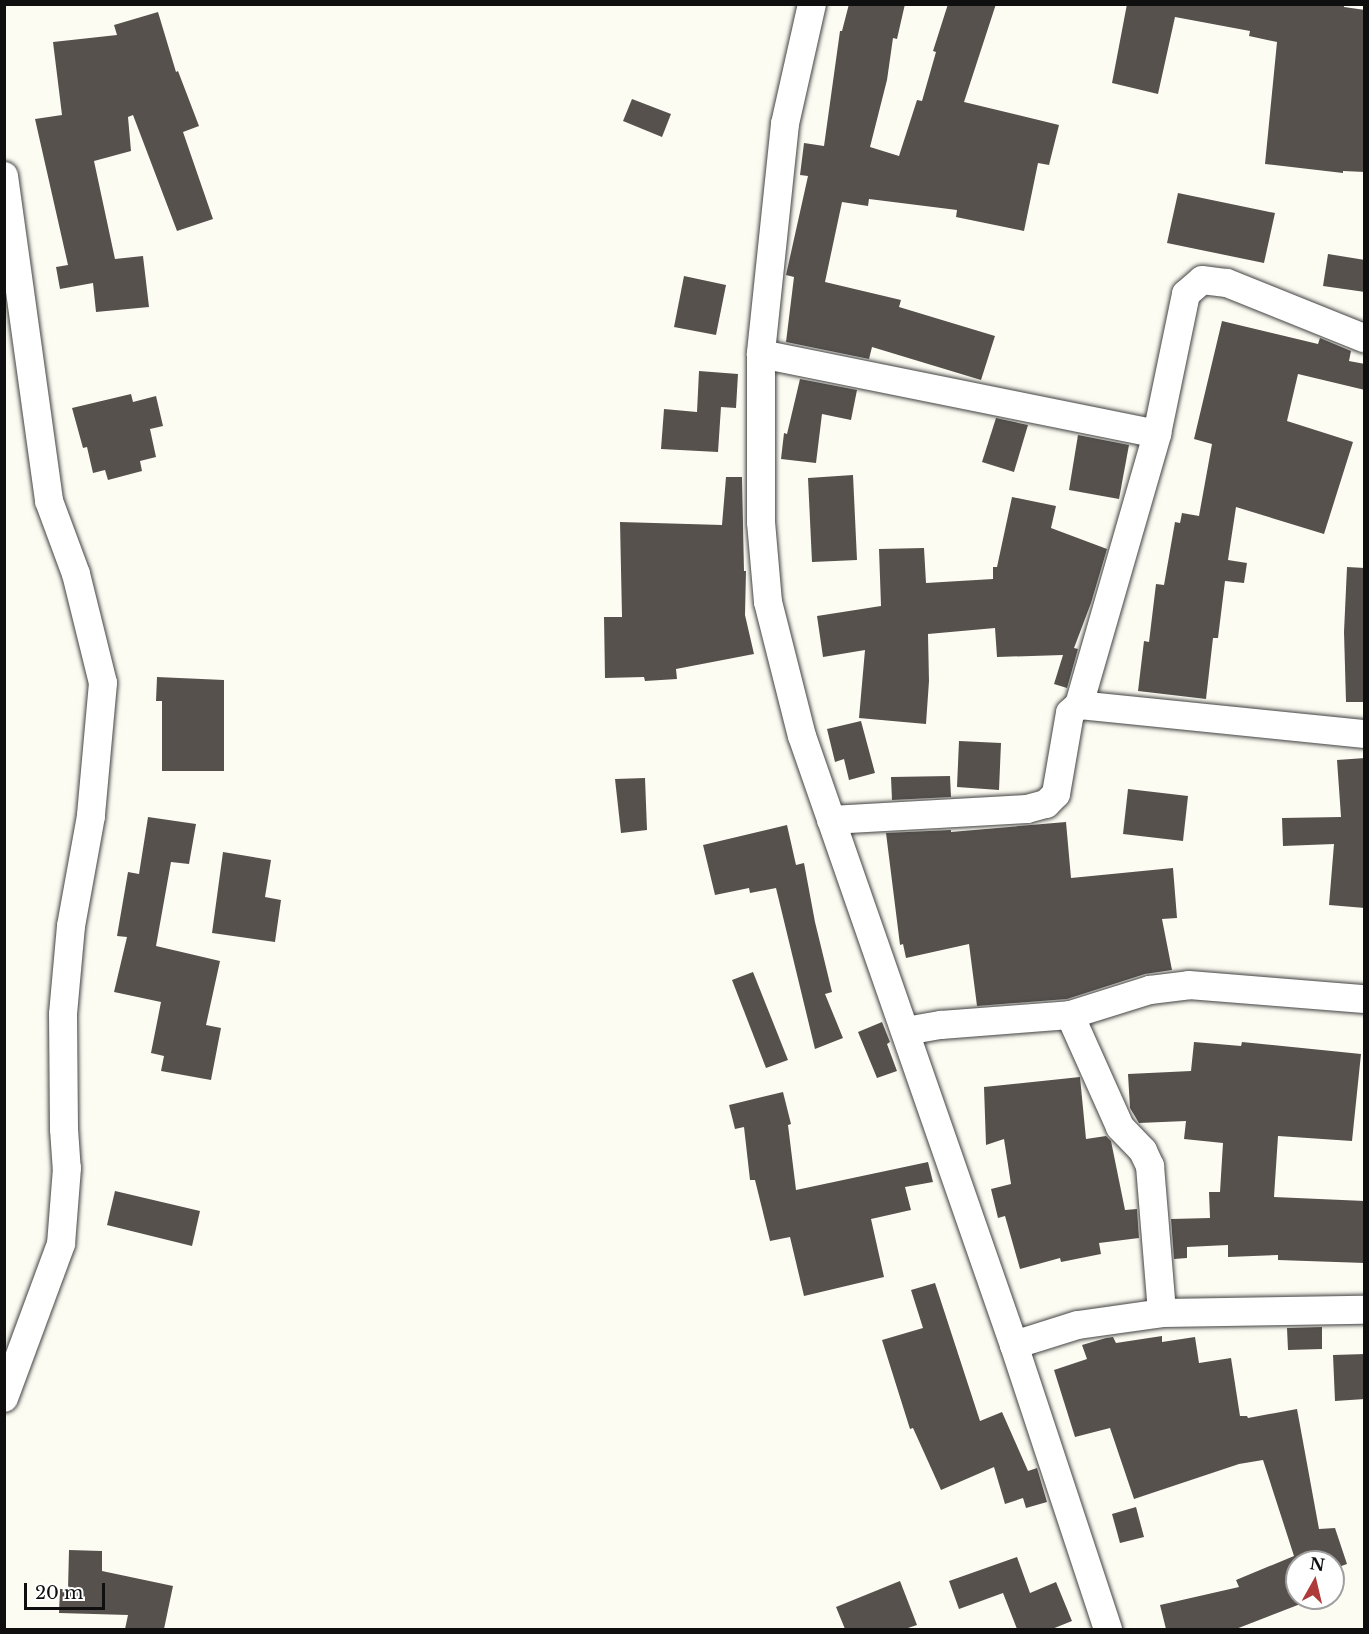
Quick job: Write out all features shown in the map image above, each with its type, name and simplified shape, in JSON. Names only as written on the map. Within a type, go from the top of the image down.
[{"type":"street","points":[[812,4],[785,124],[761,354],[761,511],[768,602],[802,735],[1014,1345],[1108,1629]]},
{"type":"street","points":[[4,176],[50,501],[76,574],[103,683],[91,816],[71,926],[63,1014],[64,1129],[67,1168],[61,1244],[4,1398]]},
{"type":"street","points":[[831,820],[1027,809],[1046,804],[1056,794],[1070,713],[1079,705],[1156,434],[1186,294],[1202,280],[1227,283],[1365,338]]},
{"type":"street","points":[[761,354],[1156,434]]},
{"type":"street","points":[[1079,705],[1365,734]]},
{"type":"street","points":[[906,1031],[941,1025],[1070,1015],[1150,990],[1189,985],[1365,999]]},
{"type":"street","points":[[1070,1015],[1120,1127],[1143,1151],[1150,1166],[1162,1313]]},
{"type":"street","points":[[1014,1345],[1078,1325],[1162,1313],[1365,1310]]},
{"type":"building","points":[[849,4],[905,4],[897,39],[893,38],[887,80],[870,147],[899,156],[917,100],[922,101],[936,52],[933,51],[948,4],[996,4],[964,102],[1059,125],[1049,165],[1038,163],[1024,231],[956,217],[957,210],[869,199],[868,206],[842,202],[825,282],[901,300],[899,307],[995,336],[981,380],[872,347],[869,359],[786,342],[794,277],[786,275],[808,176],[800,175],[804,143],[824,146],[840,31],[842,31]]},
{"type":"building","points":[[1127,4],[1344,4],[1344,7],[1365,10],[1365,172],[1343,171],[1343,173],[1265,164],[1277,42],[1249,36],[1250,31],[1175,17],[1158,94],[1112,83]]},
{"type":"building","points":[[158,12],[176,72],[178,71],[199,126],[183,132],[213,219],[177,231],[133,115],[128,117],[131,151],[94,161],[115,259],[143,256],[149,307],[96,312],[93,283],[60,289],[56,267],[68,265],[35,119],[62,115],[53,42],[117,35],[114,25]]},
{"type":"building","points":[[632,99],[671,114],[662,137],[623,121]]},
{"type":"building","points":[[1178,193],[1275,213],[1264,263],[1167,243]]},
{"type":"building","points":[[1328,254],[1365,260],[1365,292],[1323,286]]},
{"type":"building","points":[[684,276],[726,285],[716,335],[674,327]]},
{"type":"building","points":[[1222,321],[1318,344],[1320,338],[1351,351],[1349,361],[1365,364],[1365,390],[1298,374],[1287,421],[1353,442],[1324,534],[1236,507],[1228,560],[1247,563],[1244,583],[1225,581],[1218,638],[1213,638],[1206,699],[1138,691],[1144,641],[1149,642],[1156,584],[1164,585],[1175,522],[1180,523],[1182,513],[1199,516],[1212,444],[1194,439]]},
{"type":"building","points":[[699,371],[738,374],[736,408],[721,407],[718,452],[661,449],[664,409],[697,412]]},
{"type":"building","points":[[800,379],[857,390],[851,420],[822,414],[816,463],[781,459],[784,433],[787,434]]},
{"type":"building","points":[[131,394],[133,402],[156,396],[163,426],[150,429],[156,457],[140,461],[142,471],[108,480],[105,470],[93,473],[87,447],[83,448],[72,408]]},
{"type":"building","points":[[996,418],[1028,425],[1014,472],[982,462]]},
{"type":"building","points":[[1078,435],[1129,445],[1119,499],[1069,490]]},
{"type":"building","points":[[853,475],[857,560],[812,562],[808,478]]},
{"type":"building","points":[[726,477],[742,477],[744,571],[746,571],[745,615],[754,654],[676,669],[677,679],[645,681],[644,677],[605,678],[604,617],[622,617],[620,522],[722,525]]},
{"type":"building","points":[[1012,497],[1056,506],[1051,528],[1107,549],[1091,603],[1074,648],[1078,649],[1067,688],[1054,684],[1063,655],[997,657],[995,628],[928,634],[929,681],[926,724],[859,718],[865,650],[823,657],[817,616],[881,606],[879,549],[924,548],[926,583],[993,579],[993,567],[997,567]]},
{"type":"building","points":[[1347,567],[1365,568],[1365,702],[1346,702],[1344,632]]},
{"type":"building","points":[[157,677],[224,680],[224,771],[162,771],[162,701],[156,701]]},
{"type":"building","points":[[861,721],[875,773],[849,780],[844,759],[835,762],[827,729]]},
{"type":"building","points":[[959,741],[1001,743],[999,790],[957,787]]},
{"type":"building","points":[[1365,758],[1365,908],[1329,905],[1334,844],[1283,846],[1282,818],[1341,817],[1337,760]]},
{"type":"building","points":[[950,776],[951,797],[892,800],[891,777]]},
{"type":"building","points":[[645,778],[647,830],[621,833],[615,779]]},
{"type":"building","points":[[1128,789],[1188,796],[1183,841],[1123,834]]},
{"type":"building","points":[[148,817],[196,824],[189,864],[171,862],[156,946],[220,961],[206,1025],[221,1028],[211,1080],[161,1071],[164,1056],[151,1053],[161,1002],[114,992],[127,937],[117,936],[128,872],[139,874]]},
{"type":"building","points":[[1066,822],[1071,878],[1173,868],[1177,918],[1162,919],[1172,970],[1145,974],[1067,999],[977,1006],[969,944],[906,958],[903,944],[900,945],[886,833],[951,830],[951,832]]},
{"type":"building","points":[[787,825],[796,865],[804,863],[832,992],[825,994],[843,1038],[815,1049],[776,888],[750,893],[749,888],[715,895],[703,845]]},
{"type":"building","points":[[223,852],[271,860],[265,897],[281,900],[275,942],[212,933]]},
{"type":"building","points":[[753,972],[788,1060],[766,1068],[732,980]]},
{"type":"building","points":[[882,1022],[897,1071],[877,1078],[858,1032]]},
{"type":"building","points":[[1194,1042],[1241,1046],[1242,1042],[1361,1054],[1352,1141],[1278,1136],[1274,1197],[1365,1201],[1365,1263],[1278,1260],[1278,1255],[1228,1257],[1228,1245],[1187,1247],[1187,1258],[1174,1259],[1171,1219],[1210,1218],[1209,1192],[1220,1192],[1223,1143],[1184,1139],[1186,1121],[1139,1123],[1130,1108],[1128,1074],[1191,1071]]},
{"type":"building","points":[[1080,1077],[1086,1139],[1106,1136],[1111,1141],[1125,1210],[1137,1209],[1139,1238],[1099,1243],[1101,1254],[1061,1262],[1060,1258],[1020,1269],[1005,1216],[998,1218],[991,1189],[1011,1184],[1004,1139],[986,1145],[984,1087]]},
{"type":"building","points":[[783,1092],[791,1124],[788,1125],[796,1190],[928,1162],[933,1182],[905,1187],[911,1210],[871,1219],[884,1277],[804,1296],[790,1237],[770,1241],[755,1180],[750,1180],[744,1127],[735,1129],[729,1105]]},
{"type":"building","points":[[115,1191],[200,1211],[192,1246],[107,1225]]},
{"type":"building","points":[[935,1283],[980,1421],[1002,1412],[1028,1471],[1037,1468],[1047,1502],[1026,1508],[1023,1498],[1005,1504],[994,1467],[941,1490],[913,1428],[910,1429],[882,1340],[923,1328],[911,1290]]},
{"type":"building","points":[[1322,1327],[1322,1349],[1288,1350],[1287,1328]]},
{"type":"building","points":[[1162,1336],[1162,1342],[1195,1337],[1199,1363],[1231,1358],[1240,1416],[1248,1418],[1297,1409],[1319,1529],[1335,1528],[1342,1550],[1292,1550],[1263,1460],[1239,1464],[1134,1499],[1110,1428],[1075,1437],[1054,1370],[1087,1359],[1082,1345],[1113,1337],[1116,1343]]},
{"type":"building","points":[[1365,1354],[1365,1399],[1335,1401],[1333,1355]]},
{"type":"building","points":[[1136,1507],[1144,1537],[1120,1543],[1112,1514]]},
{"type":"building","points":[[69,1550],[102,1551],[102,1571],[173,1586],[164,1629],[125,1629],[128,1615],[59,1613],[60,1589],[68,1589]]},
{"type":"building","points":[[1017,1557],[1030,1593],[1056,1582],[1072,1621],[1052,1629],[1017,1629],[1003,1593],[959,1609],[949,1581]]},
{"type":"building","points":[[1285,1560],[1285,1610],[1236,1629],[1166,1629],[1160,1605],[1239,1587],[1236,1580]]},
{"type":"building","points":[[900,1581],[917,1625],[905,1629],[845,1629],[836,1607]]}]
